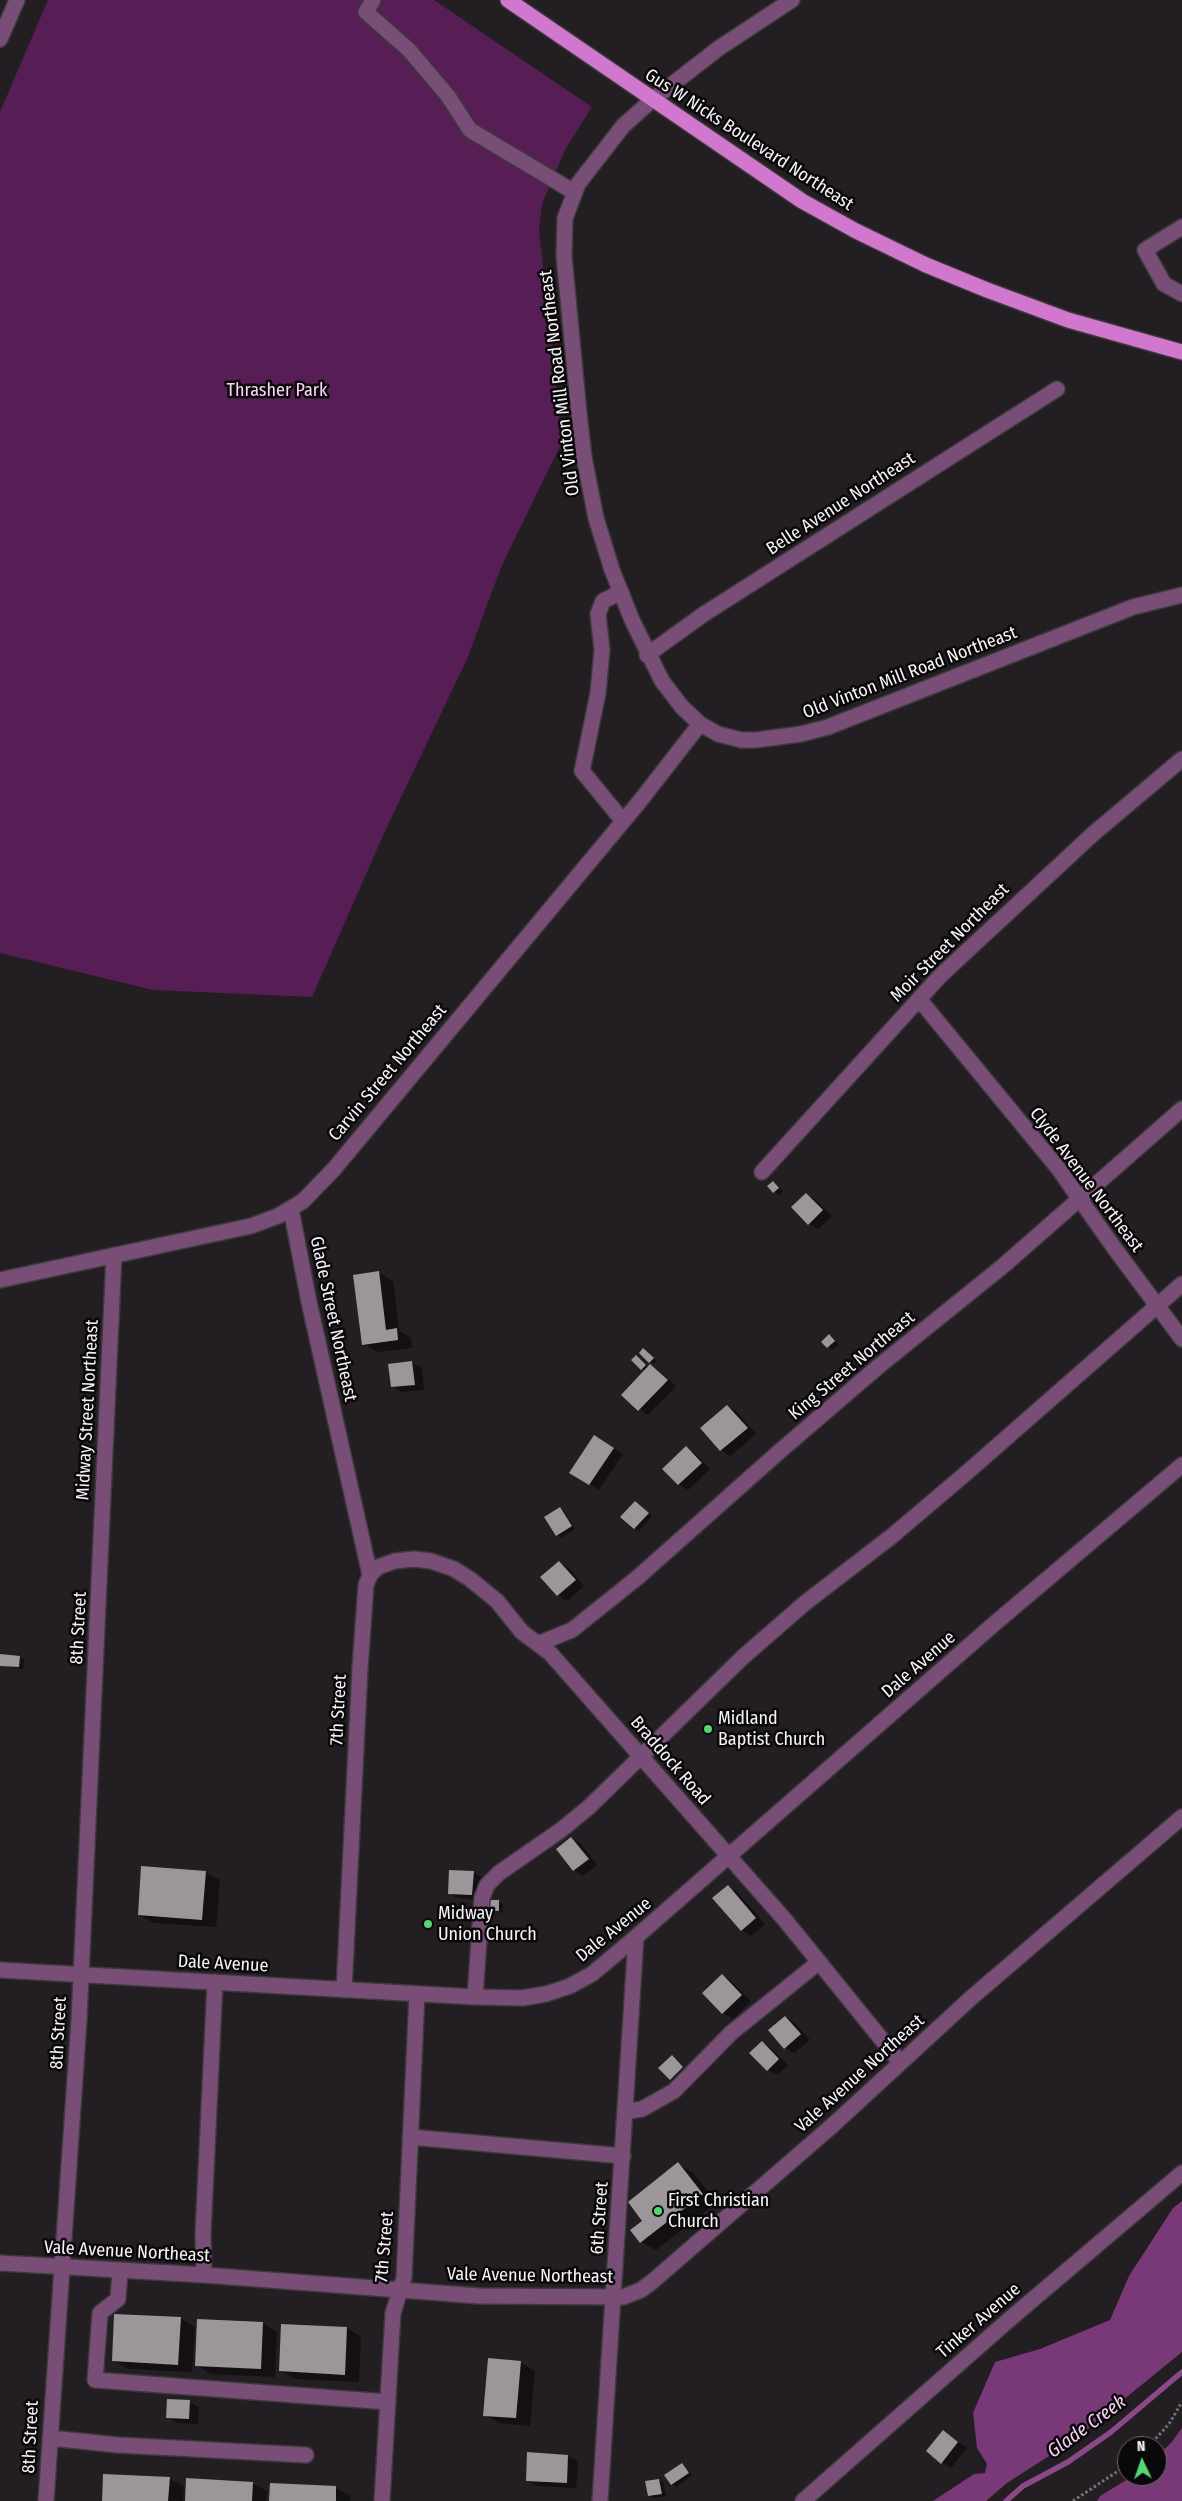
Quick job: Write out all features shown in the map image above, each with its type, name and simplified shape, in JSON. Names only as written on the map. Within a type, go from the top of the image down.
[{"type":"main road","name":"Gus W Nicks Boulevard Northeast","points":[[508,0],[802,201],[856,231],[926,265],[987,290],[1068,320],[1182,352]]},
{"type":"street","points":[[0,39],[17,0]]},
{"type":"street","points":[[373,0],[366,12],[409,50],[448,96],[470,130],[574,192]]},
{"type":"street","name":"Old Vinton Mill Road Northeast","points":[[792,0],[719,48],[652,100],[624,126],[591,164],[574,192],[565,218],[564,256],[579,413],[584,457],[596,518],[621,592],[648,655],[662,681],[682,707],[700,724],[718,734],[741,740],[756,740],[828,727],[1133,607],[1182,595]]},
{"type":"street","points":[[1182,227],[1145,250],[1164,284],[1182,294]]},
{"type":"street","name":"Belle Avenue Northeast","points":[[648,655],[704,614],[1057,389]]},
{"type":"street","points":[[621,592],[603,601],[598,614],[602,650],[598,693],[582,771],[623,821]]},
{"type":"street","name":"Carvin Street Northeast","points":[[0,1280],[251,1226],[303,1202],[334,1169],[623,821],[700,724]]},
{"type":"street","name":"Moir Street Northeast","points":[[762,1172],[940,976],[1024,896],[1182,759]]},
{"type":"street","name":"Clyde Avenue Northeast","points":[[919,999],[1058,1168],[1078,1199],[1182,1339]]},
{"type":"street","name":"King Street Northeast","points":[[540,1643],[572,1630],[637,1578],[780,1451],[879,1366],[1003,1266],[1182,1109]]},
{"type":"street","name":"Glade Street Northeast","points":[[291,1209],[309,1302],[339,1436]]},
{"type":"street","name":"Midway Street Northeast","points":[[100,1566],[114,1255]]},
{"type":"street","points":[[475,1997],[480,1914],[482,1898],[487,1886],[499,1874],[562,1830],[642,1757],[743,1657],[805,1603],[892,1536],[964,1475],[1182,1284]]},
{"type":"street","name":"7th Street","points":[[339,1436],[370,1575],[366,1585],[360,1668],[344,1990]]},
{"type":"street","name":"Dale Avenue","points":[[0,1970],[475,1997],[522,1998],[546,1994],[570,1986],[592,1974],[636,1937],[994,1624],[1113,1526],[1182,1465]]},
{"type":"street","name":"Braddock Road","points":[[370,1575],[378,1568],[395,1561],[414,1559],[431,1561],[454,1569],[470,1579],[497,1601],[522,1632],[540,1643],[642,1757],[820,1962],[900,2062]]},
{"type":"street","name":"8th Street","points":[[46,2501],[80,1975],[100,1566]]},
{"type":"street","name":"Vale Avenue Northeast","points":[[0,2263],[204,2275],[479,2296],[623,2297],[641,2290],[653,2281],[833,2125],[971,1998],[1182,1817]]},
{"type":"street","name":"6th Street","points":[[600,2501],[636,1937]]},
{"type":"street","points":[[625,2112],[642,2109],[674,2091],[732,2033],[820,1962]]},
{"type":"street","points":[[204,2275],[203,2234],[214,1982]]},
{"type":"street","name":"7th Street","points":[[382,2501],[393,2313],[404,2278],[417,1994]]},
{"type":"street","points":[[410,2137],[623,2156]]},
{"type":"street","name":"Tinker Avenue","points":[[803,2501],[988,2337],[1182,2173]]},
{"type":"street","points":[[120,2270],[118,2300],[100,2313],[95,2380],[388,2402]]},
{"type":"street","points":[[50,2438],[118,2445],[306,2455]]},
{"type":"path","points":[[1158,2436],[1169,2424],[1182,2402]]},
{"type":"path","points":[[1073,2501],[1117,2472]]},
{"type":"green space","name":"Thrasher Park","points":[[48,0],[434,0],[592,107],[565,150],[542,204],[539,230],[562,442],[502,565],[467,659],[386,829],[312,997],[153,990],[0,953],[0,112]]},
{"type":"shaded area","points":[[1182,2201],[1182,2352],[1074,2440],[1007,2483],[986,2501],[933,2501],[974,2474],[985,2473],[987,2464],[977,2448],[973,2413],[995,2362],[1040,2349],[1110,2320],[1129,2276],[1173,2208]]},
{"type":"shaded area","points":[[1182,2428],[1182,2501],[1097,2501],[1100,2496],[1117,2486],[1167,2486],[1167,2447]]},
{"type":"building","points":[[773,1181],[779,1188],[773,1193],[767,1186]]},
{"type":"building","points":[[806,1193],[823,1210],[808,1225],[791,1207]]},
{"type":"building","points":[[379,1271],[386,1330],[397,1328],[398,1340],[362,1345],[353,1275]]},
{"type":"building","points":[[829,1334],[835,1341],[827,1348],[821,1342]]},
{"type":"building","points":[[643,1348],[654,1358],[649,1363],[639,1353]]},
{"type":"building","points":[[636,1355],[646,1365],[641,1370],[631,1360]]},
{"type":"building","points":[[412,1361],[415,1385],[391,1387],[388,1364]]},
{"type":"building","points":[[650,1364],[668,1380],[638,1411],[621,1395]]},
{"type":"building","points":[[727,1405],[748,1428],[720,1451],[700,1428]]},
{"type":"building","points":[[594,1435],[614,1448],[589,1485],[569,1473]]},
{"type":"building","points":[[686,1446],[702,1463],[678,1485],[662,1469]]},
{"type":"building","points":[[635,1501],[649,1513],[634,1529],[620,1517]]},
{"type":"building","points":[[560,1507],[572,1526],[556,1536],[544,1517]]},
{"type":"building","points":[[559,1561],[576,1580],[557,1596],[540,1577]]},
{"type":"building","points":[[0,1654],[20,1656],[19,1667],[0,1666]]},
{"type":"building","points":[[571,1837],[589,1859],[573,1871],[556,1849]]},
{"type":"building","points":[[141,1866],[206,1871],[202,1920],[138,1915]]},
{"type":"building","points":[[449,1870],[474,1871],[472,1895],[448,1894]]},
{"type":"building","points":[[728,1885],[756,1918],[741,1931],[712,1898]]},
{"type":"building","points":[[488,1900],[499,1900],[499,1911],[488,1911]]},
{"type":"building","points":[[722,1974],[742,1995],[722,2014],[702,1993]]},
{"type":"building","points":[[785,2016],[801,2034],[784,2049],[768,2030]]},
{"type":"building","points":[[762,2041],[779,2059],[767,2071],[749,2053]]},
{"type":"building","points":[[672,2055],[683,2067],[670,2080],[658,2068]]},
{"type":"building","name":"First Christian Church","points":[[678,2162],[703,2194],[640,2243],[630,2230],[642,2221],[628,2202]]},
{"type":"building","points":[[114,2314],[181,2317],[178,2365],[112,2361]]},
{"type":"building","points":[[197,2319],[263,2322],[261,2369],[195,2366]]},
{"type":"building","points":[[281,2324],[347,2327],[345,2375],[279,2371]]},
{"type":"building","points":[[488,2358],[521,2361],[516,2418],[483,2416]]},
{"type":"building","points":[[167,2399],[190,2400],[189,2419],[166,2418]]},
{"type":"building","points":[[943,2430],[958,2442],[941,2464],[926,2451]]},
{"type":"building","points":[[527,2452],[568,2455],[567,2483],[526,2481]]},
{"type":"building","points":[[682,2463],[689,2473],[671,2485],[664,2475]]},
{"type":"building","points":[[103,2474],[170,2477],[168,2501],[102,2501]]},
{"type":"building","points":[[186,2478],[253,2482],[252,2501],[185,2501]]},
{"type":"building","points":[[659,2479],[662,2494],[648,2496],[645,2481]]},
{"type":"building","points":[[270,2483],[336,2486],[336,2501],[269,2501]]},
{"type":"waterway","name":"Glade Creek","points":[[1006,2501],[1023,2486],[1068,2462],[1111,2432],[1182,2372]]},
{"type":"place","name":"Midland Baptist Church","points":[[708,1729]]},
{"type":"place","name":"Midway Union Church","points":[[428,1924]]},
{"type":"place","name":"First Christian Church","points":[[658,2211]]}]
